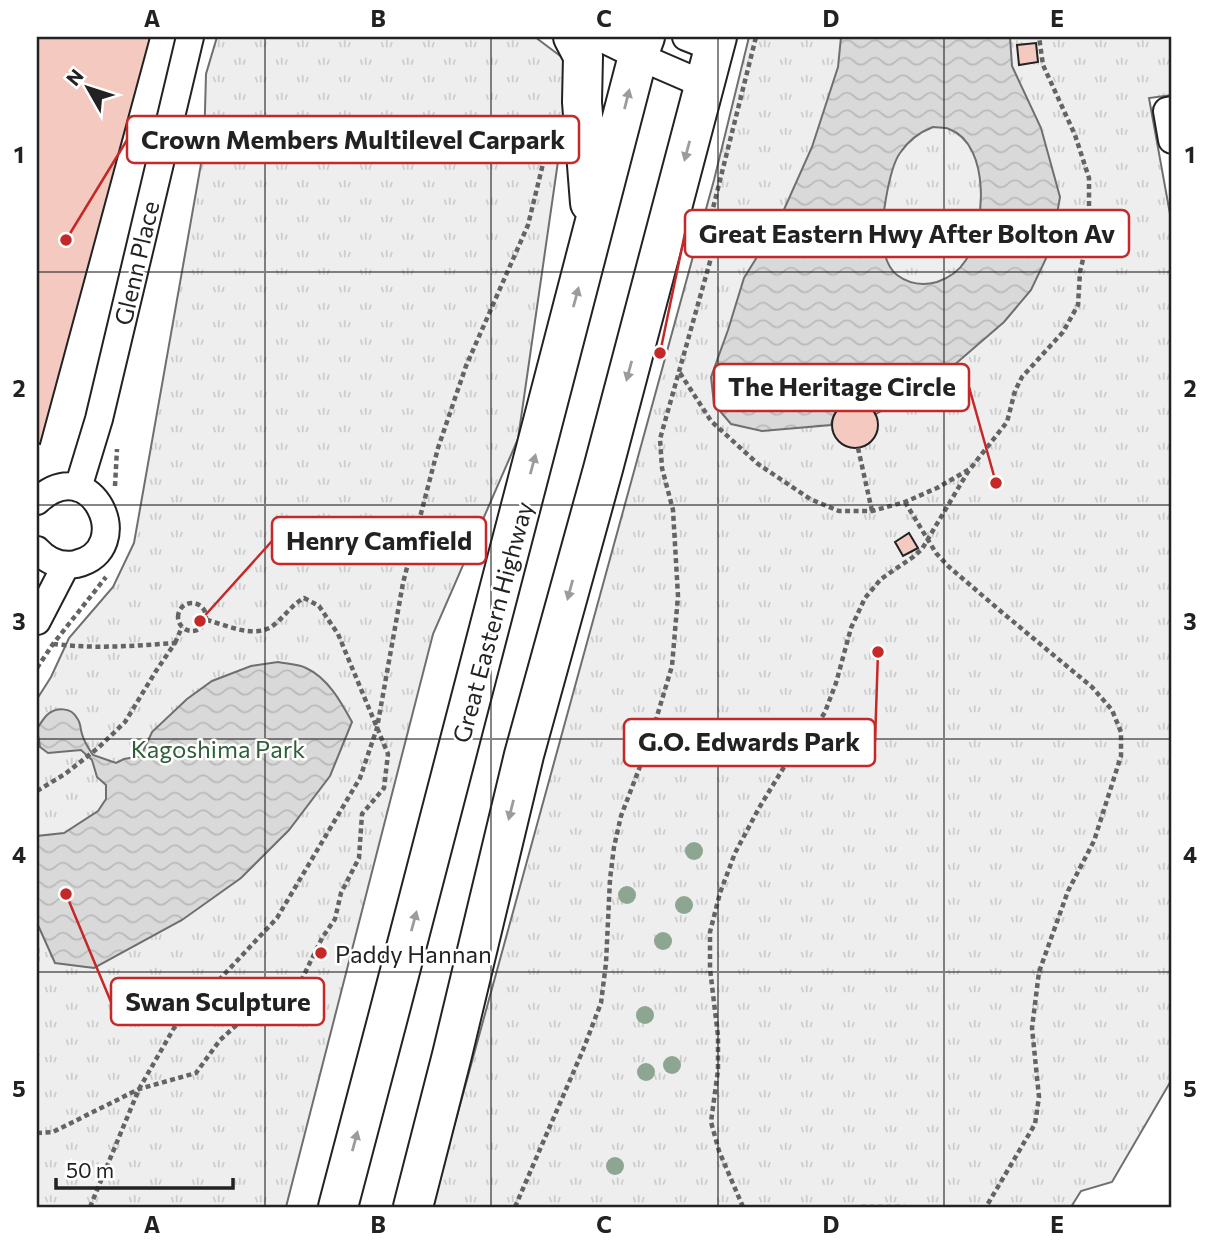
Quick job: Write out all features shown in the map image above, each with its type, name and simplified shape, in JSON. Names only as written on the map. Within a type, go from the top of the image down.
[{"type":"highway","points":[[573,37],[583,56],[582,102],[592,236]]},
{"type":"highway","points":[[413,1207],[524,755],[705,85],[706,40]]},
{"type":"highway","name":"Great Eastern Highway","points":[[338,1207],[641,47]]},
{"type":"street","name":"Glenn Place","points":[[78,488],[99,419],[190,37]]},
{"type":"street","points":[[598,37],[641,47],[705,85]]},
{"type":"street","points":[[1172,110],[1167,111],[1172,140]]},
{"type":"street","points":[[37,501],[55,489],[78,488],[98,502],[106,525],[105,538],[99,549],[79,564],[54,563],[37,550]]},
{"type":"street","points":[[37,621],[66,565]]},
{"type":"path","points":[[515,1207],[601,1003],[614,846],[621,816],[649,743],[672,666],[678,596],[677,572],[673,510],[662,468],[660,439],[711,258],[708,228],[756,37]]},
{"type":"path","points":[[743,1207],[719,1151],[711,1122],[719,1070],[710,969],[710,932],[719,893],[735,853],[759,808],[784,767],[808,740],[825,712],[851,628],[865,598],[881,579],[922,549],[970,469],[1007,422],[1015,391],[1022,377],[1063,332],[1078,305],[1080,272],[1090,234],[1089,177],[1075,135],[1044,65],[1039,37]]},
{"type":"path","points":[[90,1207],[139,1089],[174,1028],[277,918],[360,778],[377,728],[403,583],[438,449],[466,366],[528,225],[554,118]]},
{"type":"path","points":[[679,372],[711,421],[758,464],[810,499],[839,511],[872,511],[905,502],[970,469]]},
{"type":"path","points":[[858,448],[872,511]]},
{"type":"path","points":[[905,502],[927,540],[948,566],[1092,687],[1112,710],[1121,732],[1121,756],[1094,841],[1068,891],[1039,972],[1032,1028],[1039,1097],[1035,1124],[986,1207]]},
{"type":"path","points":[[37,1133],[53,1132],[139,1089],[196,1073],[220,1040],[264,995],[302,979],[335,919],[341,893],[359,858],[362,814],[384,788],[388,754],[338,634],[319,606],[304,598],[270,627],[253,632],[207,620]]},
{"type":"path","points":[[193,602],[202,606],[207,620],[202,627],[194,631],[182,627],[179,613],[184,605],[193,602]]},
{"type":"path","points":[[37,791],[65,774],[125,722],[175,643],[182,627]]},
{"type":"path","points":[[53,644],[112,648],[175,643]]},
{"type":"path","points":[[37,948],[37,963]]},
{"type":"path","points":[[861,1207],[905,1207]]},
{"type":"green space","name":"Kagoshima Park","points":[[217,37],[535,37],[563,58],[567,99],[518,439],[433,634],[286,1207],[37,1207],[37,699],[51,677],[69,638],[113,587],[134,543],[204,147],[206,74]]},
{"type":"green space","points":[[749,37],[1172,37],[1172,95],[1149,98],[1172,225],[1172,1079],[1112,1182],[1081,1191],[1071,1207],[432,1207],[714,180]]},
{"type":"water","points":[[841,37],[1010,37],[1012,66],[1041,128],[1060,197],[1051,248],[1031,290],[1004,322],[938,379],[876,414],[870,407],[856,401],[843,405],[831,425],[762,431],[731,424],[714,404],[711,377],[744,278],[778,223],[812,147],[838,67]],"holes":[[[933,127],[949,129],[963,138],[972,152],[981,189],[980,209],[972,246],[963,264],[946,278],[921,284],[906,280],[892,270],[883,247],[882,227],[896,161],[911,141]]]},
{"type":"water","points":[[278,662],[314,672],[327,684],[352,722],[330,776],[289,830],[241,878],[182,920],[94,968],[55,963],[37,923],[37,836],[64,833],[98,811],[106,799],[106,785],[97,777],[92,760],[81,750],[48,753],[40,747],[37,729],[43,720],[55,711],[63,709],[71,712],[78,720],[84,740],[93,755],[116,763],[141,756],[152,732],[187,699],[212,681],[251,666]]},
{"type":"building","points":[[37,37],[150,37],[40,444],[37,443]]},
{"type":"building","points":[[1036,43],[1038,62],[1019,65],[1017,45]]},
{"type":"building","points":[[855,402],[872,408],[878,425],[872,442],[855,448],[838,442],[832,425],[838,408]]},
{"type":"building","points":[[909,533],[918,548],[903,556],[895,542]]},
{"type":"place","name":"Crown Members Multilevel Carpark","points":[[66,240]]},
{"type":"place","name":"Great Eastern Hwy After Bolton Av","points":[[660,353]]},
{"type":"place","name":"The Heritage Circle","points":[[996,483]]},
{"type":"place","name":"Henry Camfield","points":[[200,621]]},
{"type":"place","name":"G.O. Edwards Park","points":[[878,652]]},
{"type":"place","name":"Swan Sculpture","points":[[66,894]]},
{"type":"place","name":"Paddy Hannan","points":[[321,953]]}]
